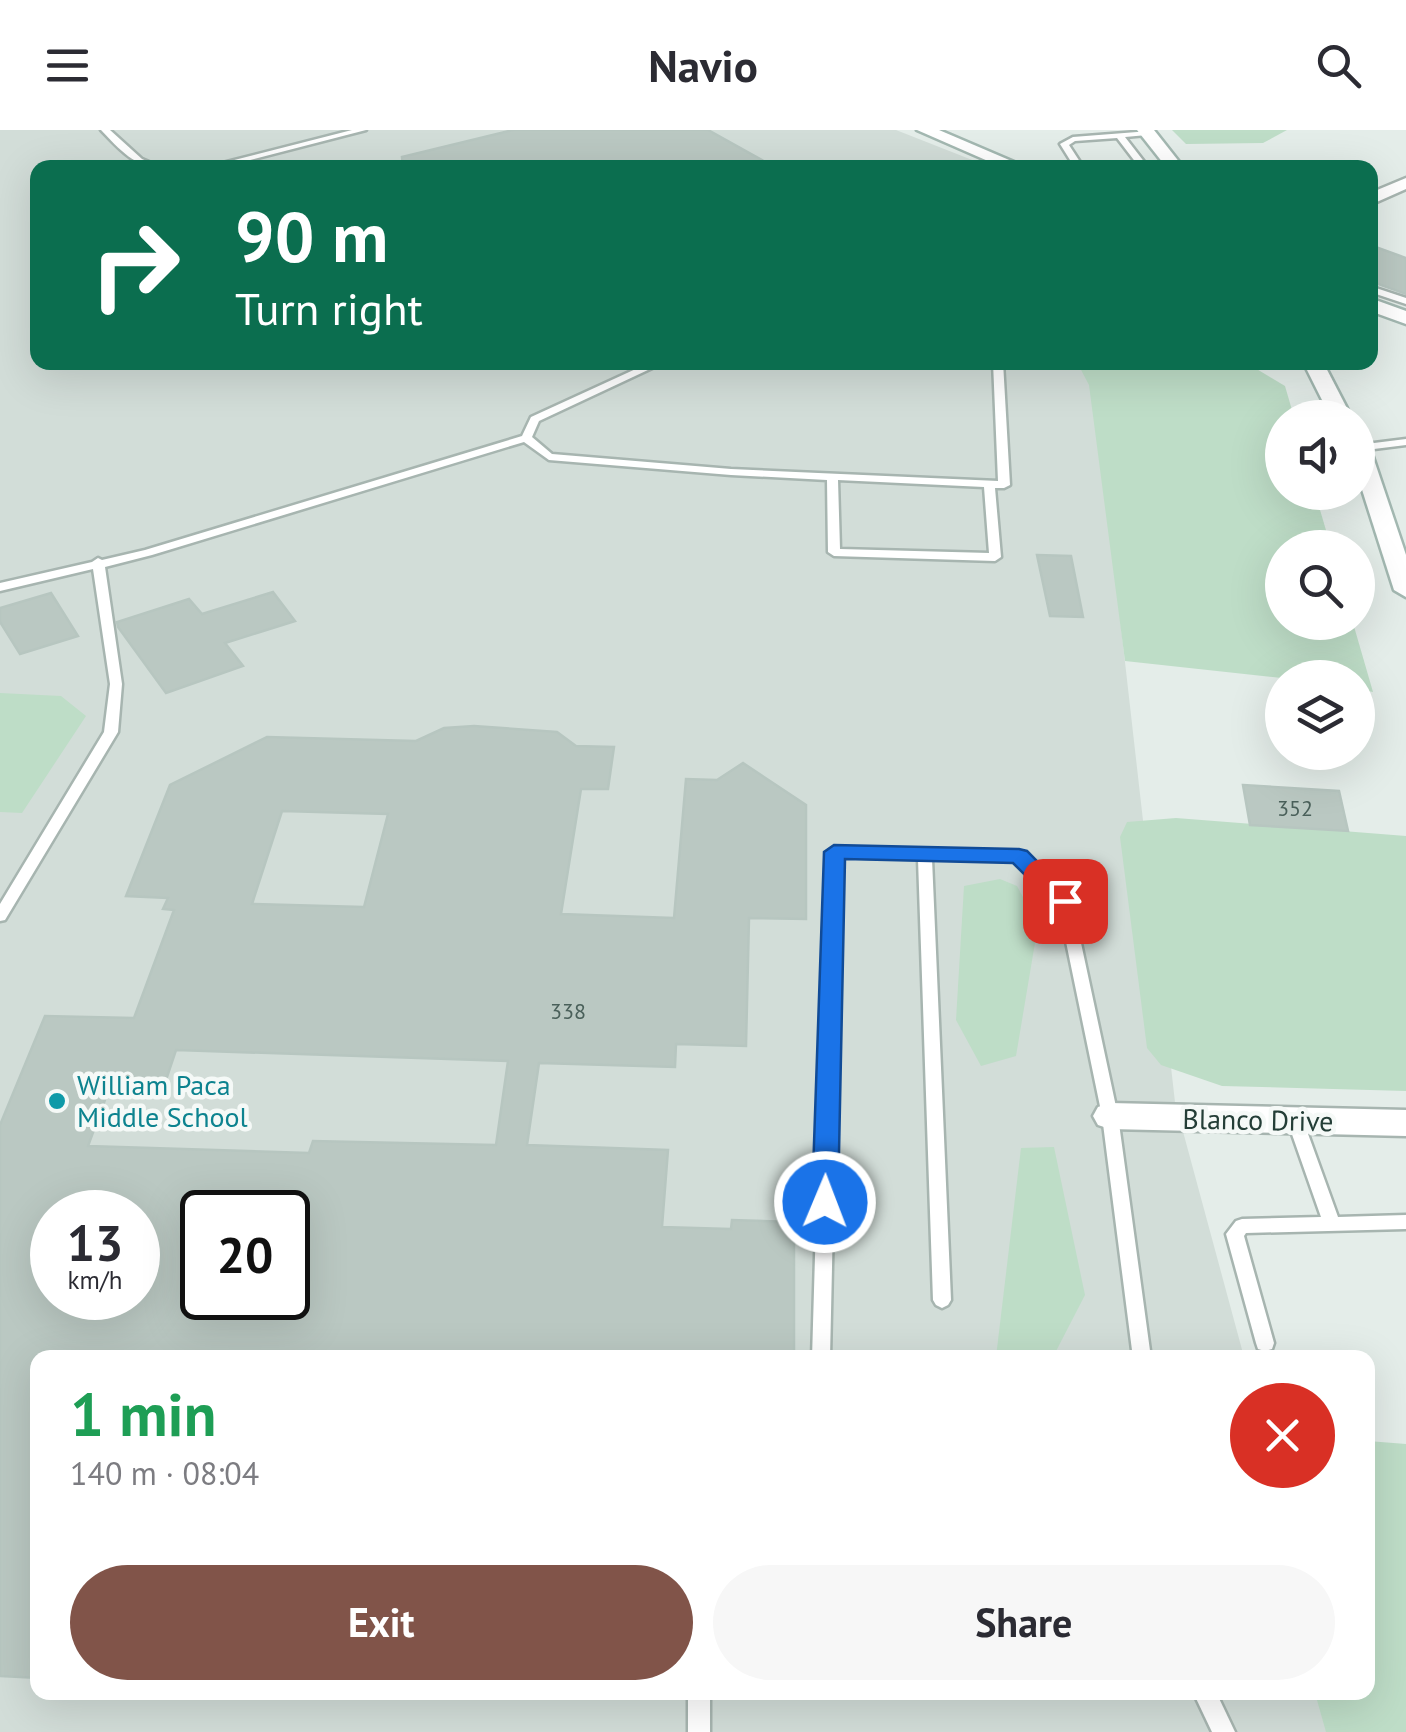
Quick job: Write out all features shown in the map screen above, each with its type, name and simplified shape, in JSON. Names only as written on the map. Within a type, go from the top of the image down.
[{"type":"street","points":[[925,130],[1000,160]]},
{"type":"street","points":[[1146,132],[1169,160]]},
{"type":"street","points":[[1378,196],[1406,183]]},
{"type":"street","points":[[1378,306],[1403,313]]},
{"type":"street","points":[[1317,370],[1333,400]]},
{"type":"street","points":[[1375,497],[1406,590]]},
{"type":"street","name":"Blanco Drive","points":[[1110,1116],[1406,1123]]},
{"type":"lane","points":[[106,130],[138,160]]},
{"type":"lane","points":[[240,160],[362,130]]},
{"type":"lane","points":[[1075,160],[1064,144],[1073,139],[1146,132]]},
{"type":"lane","points":[[1120,136],[1139,160]]},
{"type":"lane","points":[[1378,295],[1403,313]]},
{"type":"lane","points":[[0,588],[148,553],[526,438],[535,420],[643,370]]},
{"type":"lane","points":[[526,438],[549,457],[1004,485],[998,370]]},
{"type":"lane","points":[[1375,445],[1406,442]]},
{"type":"lane","points":[[832,477],[834,552],[995,557],[989,484]]},
{"type":"lane","points":[[0,916],[111,732],[116,684],[98,562]]},
{"type":"lane","points":[[821,1350],[834,852],[1019,856],[1065,901],[1110,1116],[1141,1350]]},
{"type":"lane","points":[[925,854],[942,1300]]},
{"type":"lane","points":[[1294,1120],[1332,1223]]},
{"type":"lane","points":[[1266,1342],[1235,1234],[1242,1226],[1406,1222]]},
{"type":"lane","points":[[699,1700],[699,1732]]},
{"type":"lane","points":[[1208,1700],[1224,1732]]},
{"type":"shaded area","points":[[0,130],[896,130],[972,160],[30,160],[30,370],[1092,370],[1175,1102],[1242,1350],[30,1350],[30,1700],[1336,1700],[1344,1732],[0,1732]]},
{"type":"green space","points":[[1172,130],[1287,130],[1263,143],[1186,144]]},
{"type":"green space","points":[[1081,370],[1258,370],[1285,386],[1289,400],[1265,400],[1265,510],[1320,510],[1326,530],[1265,530],[1265,640],[1358,640],[1364,660],[1265,660],[1265,676],[1125,661],[1089,385]]},
{"type":"green space","points":[[0,693],[61,696],[86,716],[22,813],[0,812]]},
{"type":"green space","points":[[1176,818],[1406,836],[1406,1091],[1222,1086],[1161,1065],[1147,1048],[1120,837],[1127,822]]},
{"type":"green space","points":[[1000,879],[1017,886],[1038,925],[1016,1056],[981,1066],[956,1020],[964,886]]},
{"type":"green space","points":[[1054,1147],[1085,1295],[1057,1350],[997,1350],[1021,1148]]},
{"type":"green space","points":[[1375,1442],[1406,1444],[1406,1732],[1326,1732],[1317,1700],[1375,1700]]},
{"type":"building","points":[[513,130],[708,130],[762,160],[402,160]]},
{"type":"building","points":[[1378,248],[1406,258],[1406,294],[1378,284]]},
{"type":"building","points":[[1037,555],[1071,556],[1083,617],[1050,616]]},
{"type":"building","points":[[273,592],[295,621],[225,643],[243,666],[166,693],[118,627],[117,622],[189,599],[202,614]]},
{"type":"building","points":[[51,593],[78,636],[20,654],[0,622],[0,608]]},
{"type":"building","name":"William Paca Middle School","points":[[474,726],[557,732],[576,746],[614,747],[608,789],[581,789],[561,914],[674,918],[686,779],[717,780],[743,763],[806,805],[806,919],[749,918],[746,1046],[676,1044],[675,1067],[539,1063],[527,1145],[668,1150],[662,1227],[731,1229],[732,1220],[794,1222],[794,1350],[30,1350],[30,1678],[0,1676],[0,1125],[45,1016],[134,1018],[174,910],[163,909],[168,898],[126,896],[170,785],[267,737],[416,741],[444,728]],"holes":[[[282,811],[388,814],[364,907],[252,904]],[[176,1050],[508,1061],[496,1145],[313,1141],[309,1153],[88,1146],[113,1078],[166,1080]]]},
{"type":"building","points":[[1243,785],[1339,791],[1348,831],[1250,825]]},
{"type":"place","name":"William Paca Middle School","points":[[57,1101]]},
{"type":"route","points":[[825,1202],[834,852],[1019,856],[1065,901]]}]
